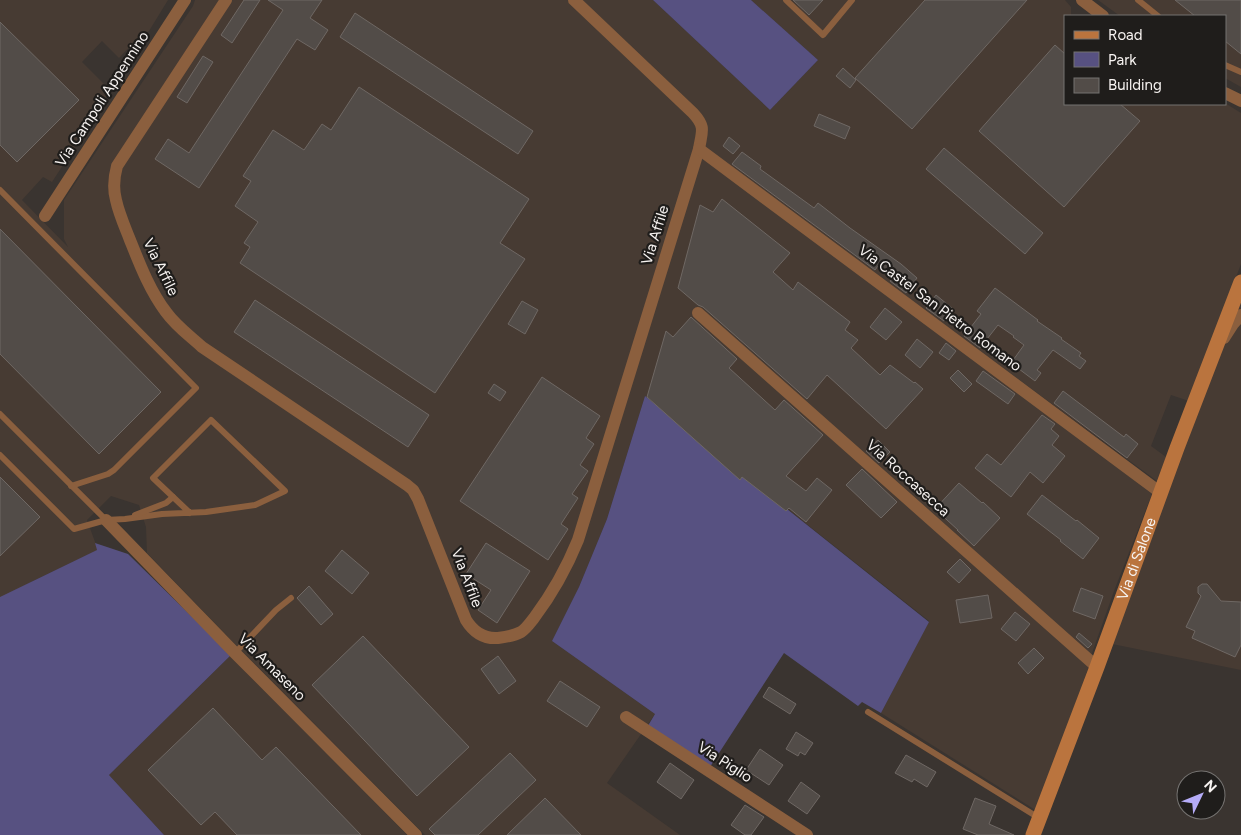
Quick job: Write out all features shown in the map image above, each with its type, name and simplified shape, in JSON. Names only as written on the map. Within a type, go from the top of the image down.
[{"type":"street","name":"Via Campoli Appennino","points":[[45,216],[185,0]]},
{"type":"street","name":"Via Affile","points":[[226,0],[117,166],[114,176],[116,200],[137,256],[158,300],[167,314],[202,347],[412,490],[418,499],[466,620],[470,627],[483,636],[491,638],[507,637],[522,631],[526,627],[541,609],[553,590],[574,550],[699,149],[702,130],[700,121],[686,106],[574,0]]},
{"type":"street","points":[[1082,0],[1102,15]]},
{"type":"street","points":[[1226,93],[1241,101]]},
{"type":"street","name":"Via Castel San Pietro Romano","points":[[699,149],[1161,493]]},
{"type":"street","name":"Via di Salone","points":[[1033,835],[1241,282]]},
{"type":"street","name":"Via Roccasecca","points":[[698,313],[1097,667]]},
{"type":"street","points":[[1212,357],[1241,315]]},
{"type":"street","name":"Via Amaseno","points":[[106,520],[416,835]]},
{"type":"street","name":"Via Piglio","points":[[626,717],[807,835]]},
{"type":"lane","points":[[786,0],[823,35],[852,0]]},
{"type":"lane","points":[[1138,0],[1157,15]]},
{"type":"lane","points":[[1226,64],[1241,72]]},
{"type":"lane","points":[[0,190],[196,388],[114,470],[108,474],[71,486]]},
{"type":"lane","points":[[0,414],[106,520]]},
{"type":"lane","points":[[0,455],[74,529],[106,520],[162,514],[190,513],[206,512],[255,504],[285,491],[211,420],[153,478],[190,513]]},
{"type":"lane","points":[[125,519],[166,503],[173,497]]},
{"type":"lane","points":[[235,653],[276,610],[292,598]]},
{"type":"lane","points":[[868,712],[1039,818]]},
{"type":"shaded area","points":[[0,0],[168,0],[149,31],[138,38],[119,58],[102,41],[82,62],[105,85],[108,91],[105,101],[52,182],[43,177],[22,200],[68,247],[64,239],[64,200],[193,6],[195,0],[653,0],[770,110],[818,60],[751,0],[1065,0],[1071,7],[1071,15],[1064,15],[1064,105],[1226,104],[1241,113],[1241,264],[1189,401],[1171,395],[1151,446],[1166,457],[1157,481],[797,217],[1152,494],[1091,656],[925,507],[1089,666],[1037,811],[881,713],[929,621],[645,396],[607,519],[579,587],[552,641],[655,714],[607,783],[680,835],[425,835],[147,553],[146,527],[139,505],[111,496],[87,520],[98,550],[33,581],[0,600]]},
{"type":"shaded area","points":[[1098,0],[1241,0],[1241,87],[1226,79],[1226,15],[1119,15]]},
{"type":"shaded area","points":[[1241,298],[1241,670],[1112,644]]},
{"type":"shaded area","points":[[231,655],[407,835],[164,835],[109,775]]},
{"type":"green space","points":[[653,0],[751,0],[818,60],[770,110]]},
{"type":"green space","points":[[645,396],[929,622],[881,713],[862,702],[858,706],[784,653],[708,770],[646,729],[655,714],[552,641],[579,587],[607,519]]},
{"type":"green space","points":[[95,543],[128,554],[231,655],[109,775],[164,835],[0,835],[0,597],[97,550]]},
{"type":"building","points":[[244,0],[260,0],[232,43],[221,35]]},
{"type":"building","points":[[268,0],[322,0],[310,18],[328,30],[315,50],[297,39],[199,188],[155,159],[168,139],[189,153],[283,10]]},
{"type":"building","points":[[793,0],[823,0],[809,15]]},
{"type":"building","points":[[925,0],[1027,0],[912,129],[855,78]]},
{"type":"building","points":[[1175,0],[1241,0],[1241,54],[1226,42],[1226,15],[1194,15]]},
{"type":"building","points":[[355,13],[533,131],[518,154],[340,37]]},
{"type":"building","points":[[0,22],[79,100],[17,162],[0,145]]},
{"type":"building","points":[[1055,45],[1064,53],[1064,105],[1121,105],[1140,121],[1064,207],[979,131]]},
{"type":"building","points":[[203,56],[213,62],[187,103],[177,97]]},
{"type":"building","points":[[843,68],[856,80],[850,88],[836,76]]},
{"type":"building","points":[[359,87],[529,199],[500,243],[525,259],[435,393],[240,263],[250,247],[244,243],[258,222],[235,206],[251,181],[243,176],[273,130],[304,150],[322,124],[331,130]]},
{"type":"building","points":[[819,114],[850,127],[845,139],[814,126]]},
{"type":"building","points":[[729,137],[740,146],[733,154],[723,146]]},
{"type":"building","points":[[944,148],[1043,233],[1025,254],[926,169]]},
{"type":"building","points":[[742,152],[761,166],[760,169],[814,208],[818,203],[901,264],[917,278],[906,293],[890,281],[893,277],[878,266],[875,270],[732,164]]},
{"type":"building","points":[[722,199],[790,253],[773,272],[793,290],[798,282],[850,322],[845,330],[858,340],[851,348],[880,375],[890,365],[923,389],[886,429],[827,375],[807,399],[703,307],[678,288],[700,205],[713,212]]},
{"type":"building","points":[[0,229],[161,392],[99,454],[0,354]]},
{"type":"building","points":[[995,288],[1081,353],[1079,356],[1086,361],[1080,369],[1053,350],[1037,370],[1041,373],[1035,381],[1011,363],[1024,345],[998,325],[980,348],[964,336],[981,314],[977,311]]},
{"type":"building","points":[[936,295],[953,309],[944,321],[926,308]]},
{"type":"building","points":[[255,300],[429,415],[408,447],[234,332]]},
{"type":"building","points":[[522,301],[538,310],[525,334],[508,324]]},
{"type":"building","points":[[885,308],[902,322],[886,340],[870,327]]},
{"type":"building","points":[[691,317],[737,359],[729,368],[775,410],[784,400],[823,435],[786,476],[806,491],[817,478],[832,490],[806,522],[789,508],[786,511],[742,477],[740,480],[647,397],[666,331],[673,337]]},
{"type":"building","points":[[917,339],[933,352],[920,368],[905,355]]},
{"type":"building","points":[[946,343],[956,351],[949,360],[939,353]]},
{"type":"building","points":[[958,370],[972,384],[964,392],[950,378]]},
{"type":"building","points":[[983,371],[1015,394],[1008,404],[976,381]]},
{"type":"building","points":[[542,377],[600,416],[586,438],[594,444],[580,465],[588,471],[572,494],[578,498],[561,524],[568,529],[548,560],[460,501]]},
{"type":"building","points":[[494,384],[506,392],[500,401],[488,393]]},
{"type":"building","points":[[1063,391],[1124,437],[1126,434],[1138,444],[1127,458],[1054,403]]},
{"type":"building","points":[[1042,415],[1055,424],[1051,429],[1059,436],[1052,445],[1065,456],[1043,483],[1030,472],[1011,497],[975,468],[987,454],[1001,465]]},
{"type":"building","points":[[878,440],[890,452],[879,463],[866,451]]},
{"type":"building","points":[[862,469],[897,502],[881,518],[846,485]]},
{"type":"building","points":[[0,477],[40,517],[0,556]]},
{"type":"building","points":[[959,483],[1000,518],[974,546],[935,509]]},
{"type":"building","points":[[1042,495],[1099,538],[1083,559],[1027,514]]},
{"type":"building","points":[[486,543],[530,571],[497,623],[478,610],[491,590],[466,574]]},
{"type":"building","points":[[342,550],[369,573],[352,594],[325,571]]},
{"type":"building","points":[[960,559],[971,570],[959,583],[947,572]]},
{"type":"building","points":[[1202,584],[1207,584],[1221,601],[1241,602],[1241,645],[1235,657],[1192,638],[1195,631],[1186,627],[1201,596],[1198,593],[1198,587]]},
{"type":"building","points":[[309,586],[333,614],[321,625],[297,598]]},
{"type":"building","points":[[1081,588],[1103,596],[1095,619],[1073,611]]},
{"type":"building","points":[[988,595],[992,618],[960,623],[956,600]]},
{"type":"building","points":[[1015,612],[1030,624],[1016,641],[1001,629]]},
{"type":"building","points":[[1079,633],[1092,644],[1088,648],[1076,637]]},
{"type":"building","points":[[363,636],[469,747],[417,796],[312,685]]},
{"type":"building","points":[[1034,648],[1044,658],[1028,674],[1018,663]]},
{"type":"building","points":[[498,656],[516,681],[499,694],[481,669]]},
{"type":"building","points":[[560,681],[600,707],[587,727],[547,701]]},
{"type":"building","points":[[769,687],[796,704],[790,714],[763,697]]},
{"type":"building","points":[[213,708],[262,760],[276,747],[361,835],[237,835],[215,812],[201,825],[148,770]]},
{"type":"building","points":[[796,732],[813,743],[805,755],[800,752],[798,756],[786,749]]},
{"type":"building","points":[[760,749],[783,765],[769,785],[746,770]]},
{"type":"building","points":[[510,753],[536,780],[478,835],[435,835],[429,829]]},
{"type":"building","points":[[906,755],[936,772],[927,787],[914,779],[912,782],[895,773]]},
{"type":"building","points":[[670,763],[694,780],[681,799],[657,782]]},
{"type":"building","points":[[801,782],[820,796],[807,814],[788,801]]},
{"type":"building","points":[[545,798],[581,835],[507,835]]},
{"type":"building","points":[[975,798],[996,806],[989,824],[1014,835],[978,835],[963,829]]},
{"type":"building","points":[[745,805],[764,817],[751,835],[745,835],[731,825]]}]
